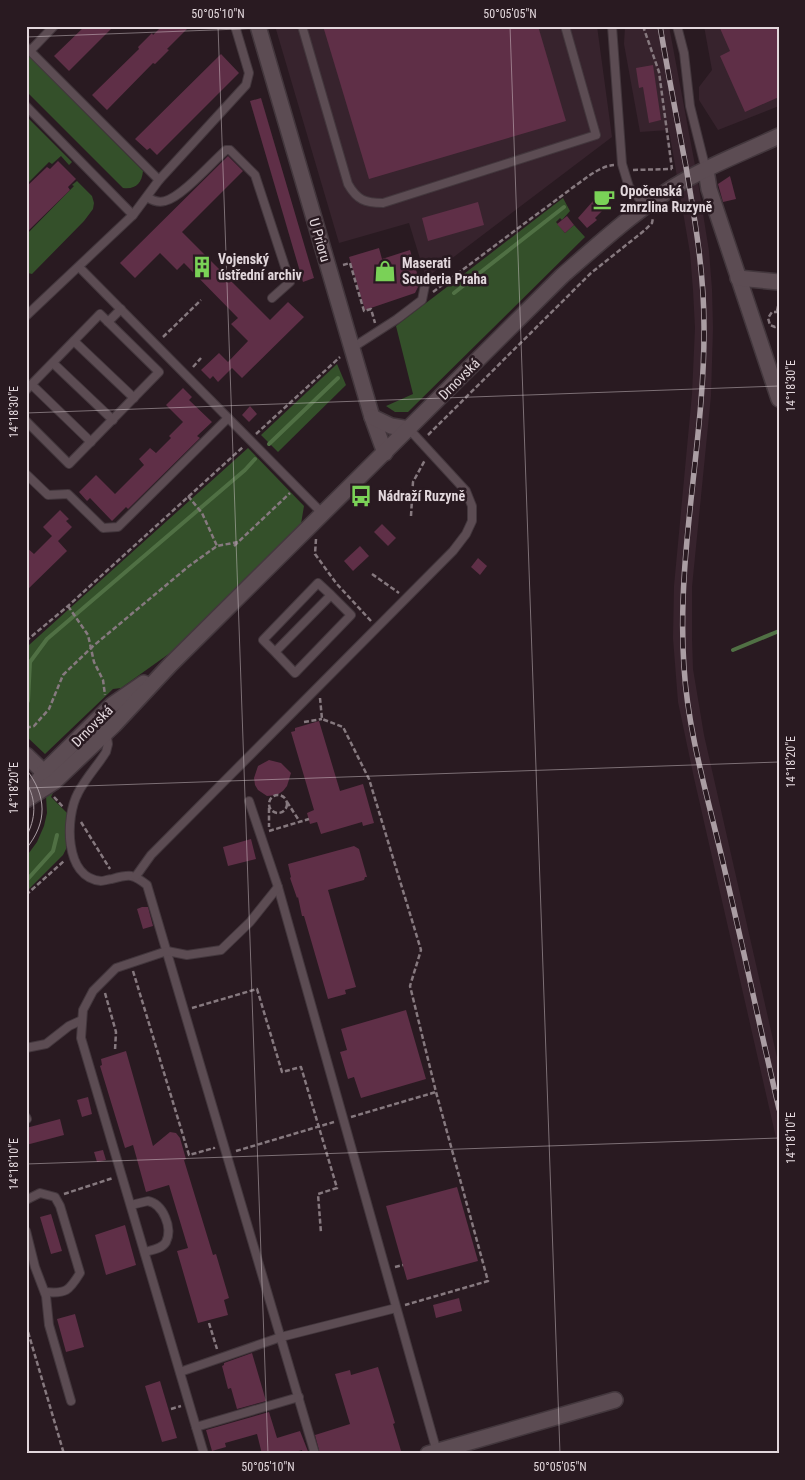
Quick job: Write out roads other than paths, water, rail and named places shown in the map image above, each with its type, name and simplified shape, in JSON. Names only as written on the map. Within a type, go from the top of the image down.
[{"type":"main road","name":"U Prioru","points":[[258,26],[372,417],[385,452]]},
{"type":"main road","name":"Drnovská","points":[[26,800],[51,784],[106,732],[170,665],[562,276],[646,206],[688,179],[779,136]]},
{"type":"main road","points":[[706,170],[709,189],[779,399]]},
{"type":"main road","points":[[738,278],[779,282]]},
{"type":"main road","points":[[372,417],[391,426],[409,428]]},
{"type":"main road","name":"Drnovská","points":[[51,784],[112,705],[170,665]]},
{"type":"main road","points":[[26,755],[51,784]]},
{"type":"main road","points":[[434,1453],[616,1400]]},
{"type":"lane","points":[[54,26],[28,49],[159,180]]},
{"type":"lane","points":[[26,316],[133,215],[159,180],[246,85],[249,73],[235,26]]},
{"type":"lane","points":[[302,26],[352,193],[362,200],[383,203],[596,135],[565,26]]},
{"type":"lane","points":[[612,26],[622,164],[629,187],[646,206]]},
{"type":"lane","points":[[677,26],[684,54],[690,106],[706,170]]},
{"type":"lane","points":[[26,106],[133,215]]},
{"type":"lane","points":[[147,197],[155,202],[167,201],[184,190],[226,150],[230,150],[255,175],[290,282],[272,298]]},
{"type":"lane","points":[[79,267],[323,514]]},
{"type":"lane","points":[[352,348],[397,319],[422,300],[425,285]]},
{"type":"lane","points":[[108,322],[121,309]]},
{"type":"lane","points":[[26,421],[70,464],[159,372],[100,314],[29,388],[91,442]]},
{"type":"lane","points":[[74,341],[134,398]]},
{"type":"lane","points":[[53,363],[112,420]]},
{"type":"lane","points":[[26,474],[48,495],[68,494],[103,528],[118,527],[228,418]]},
{"type":"lane","points":[[136,876],[151,855],[453,551],[466,534],[472,521],[472,506],[466,491],[409,428]]},
{"type":"lane","points":[[318,583],[351,615],[295,673],[275,652],[263,640],[318,583]]},
{"type":"lane","points":[[275,652],[331,596]]},
{"type":"lane","points":[[106,732],[108,744],[106,752],[77,793],[72,813],[70,837],[72,854],[78,866],[88,877],[102,881],[126,875],[136,876],[147,886],[315,1454]]},
{"type":"lane","points":[[26,762],[51,784]]},
{"type":"lane","points":[[249,800],[278,887],[396,1308],[434,1453]]},
{"type":"lane","points":[[204,1454],[81,1038],[83,1010],[93,991],[116,968],[167,951],[187,955],[221,950],[250,922],[278,887]]},
{"type":"lane","points":[[26,1048],[46,1044],[69,1026],[82,1020]]},
{"type":"lane","points":[[26,1200],[40,1193],[54,1197],[60,1206],[80,1273],[71,1289],[59,1293],[45,1292]]},
{"type":"lane","points":[[131,1205],[148,1201],[160,1207],[163,1213],[168,1234],[166,1243],[159,1248],[145,1252]]},
{"type":"lane","points":[[26,1231],[35,1267],[45,1292],[49,1325],[71,1401]]},
{"type":"lane","points":[[180,1372],[281,1337],[396,1308]]},
{"type":"lane","points":[[196,1427],[299,1398]]},
{"type":"waterway","points":[[454,293],[564,207]]},
{"type":"waterway","points":[[269,444],[338,378]]},
{"type":"waterway","points":[[28,701],[30,662],[47,639],[245,470],[255,459]]},
{"type":"waterway","points":[[733,650],[779,631]]},
{"type":"waterway","points":[[26,881],[53,851],[57,835]]},
{"type":"tram line","points":[[26,769],[38,789],[42,809],[38,829],[26,849]]},
{"type":"tram line","points":[[26,782],[30,789],[34,810],[32,823],[26,837]]},
{"type":"railway","points":[[660,26],[693,207],[704,306],[700,411],[684,581],[683,624],[686,692],[694,742],[779,1109]]},
{"type":"place","name":"Opočenská zmrzlina Ruzyně","points":[[604,199]]},
{"type":"place","name":"Vojenský ústřední archiv","points":[[202,267]]},
{"type":"place","name":"Maserati Scuderia Praha","points":[[385,271]]},
{"type":"place","name":"Nádraží Ruzyně","points":[[361,496]]}]
